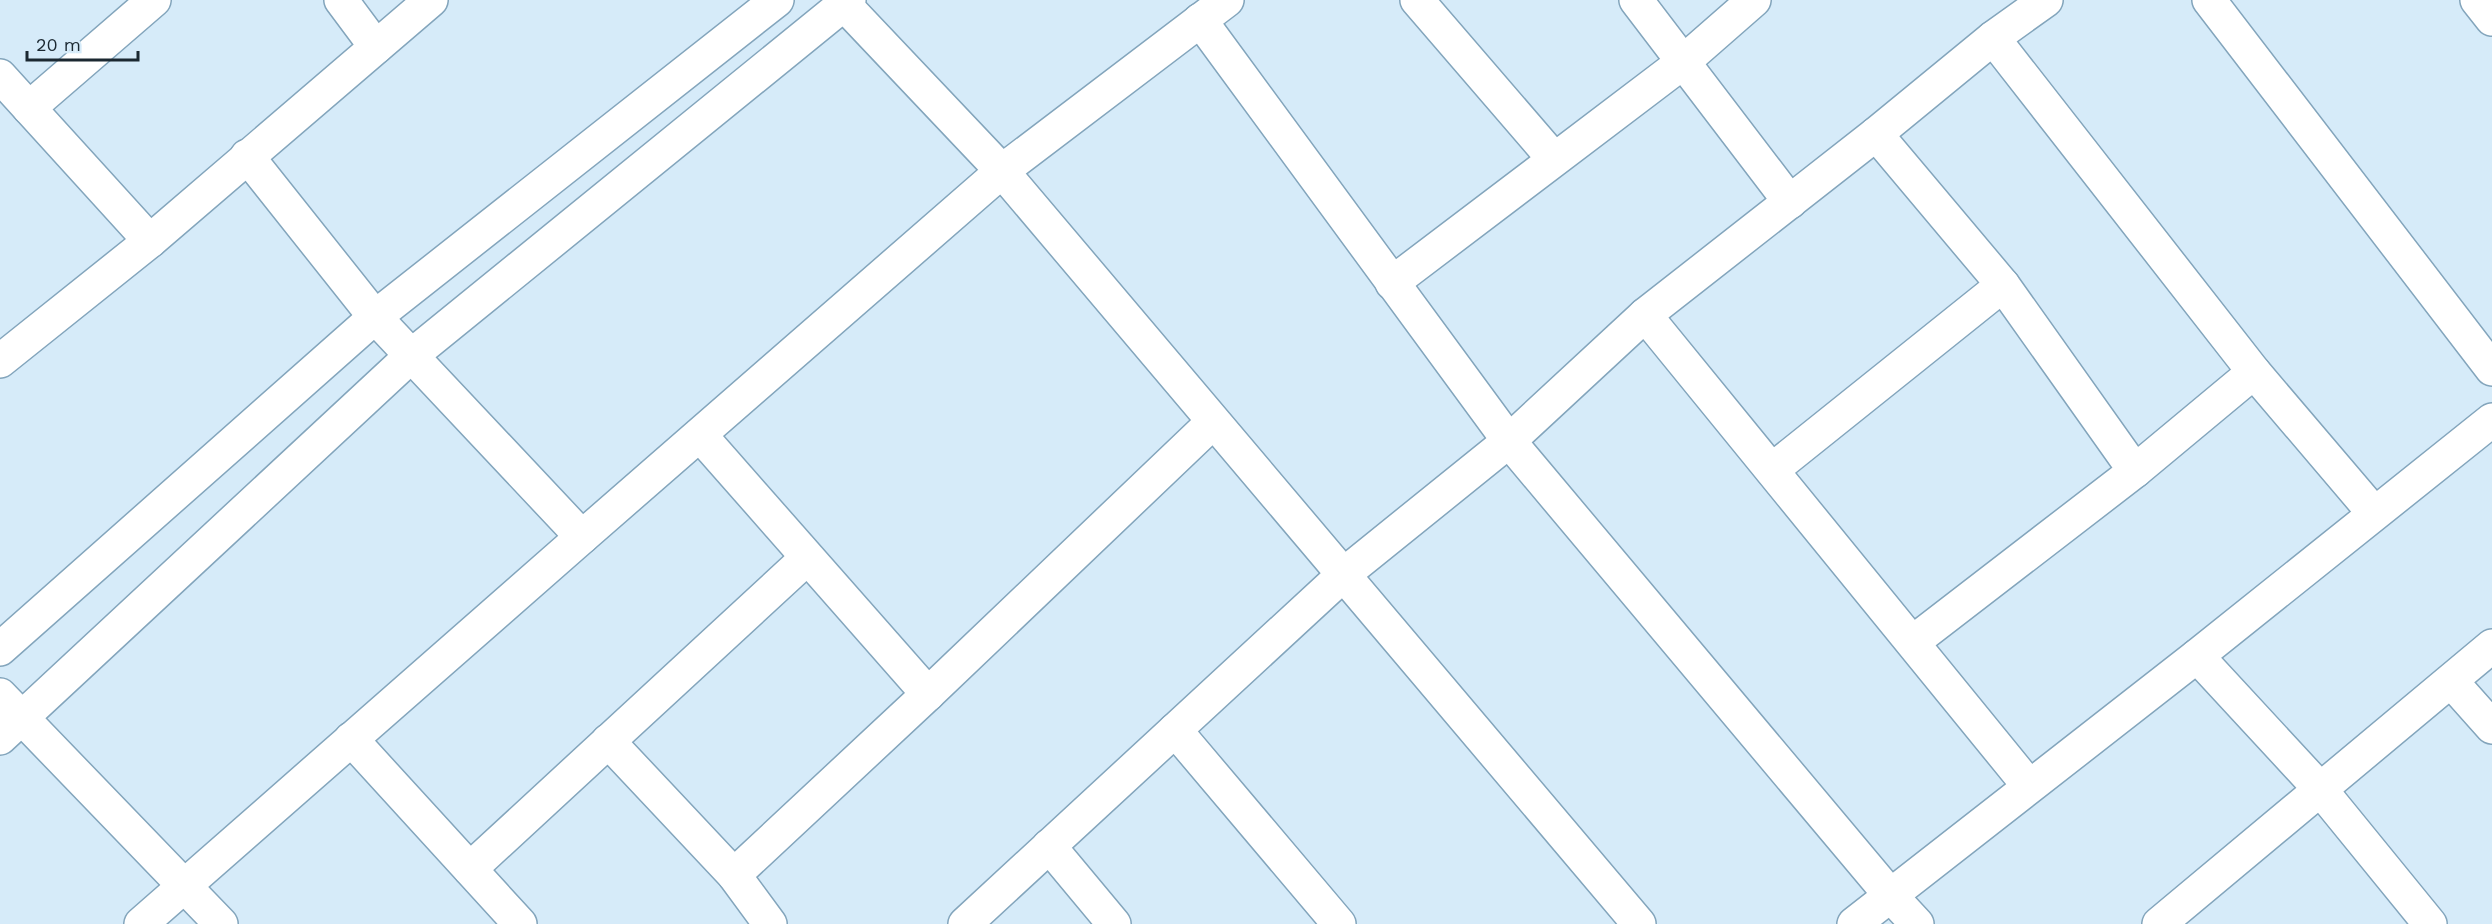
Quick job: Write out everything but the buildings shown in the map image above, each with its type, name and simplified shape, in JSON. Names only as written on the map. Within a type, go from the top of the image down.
[{"type":"street","points":[[29,108],[154,0]]},
{"type":"street","points":[[341,0],[376,46]]},
{"type":"street","points":[[3,352],[150,241],[431,0]]},
{"type":"street","points":[[0,649],[375,317],[777,0]]},
{"type":"street","points":[[141,924],[1002,171],[1227,0]]},
{"type":"street","points":[[1417,0],[1554,159]]},
{"type":"street","points":[[1636,0],[1790,202]]},
{"type":"street","points":[[1392,283],[1682,63],[1754,0]]},
{"type":"street","points":[[965,924],[1343,575],[1509,441],[1645,315],[1876,134],[1993,38],[2046,0]]},
{"type":"street","points":[[2209,0],[2492,369]]},
{"type":"street","points":[[2477,0],[2492,19]]},
{"type":"street","points":[[221,924],[185,884],[7,717],[411,356],[845,1],[1002,171],[1639,924]]},
{"type":"street","points":[[1200,20],[1509,441],[1917,924]]},
{"type":"street","points":[[1993,38],[2254,372],[2374,513]]},
{"type":"street","points":[[0,76],[150,241]]},
{"type":"street","points":[[1876,134],[2003,285],[2135,471]]},
{"type":"street","points":[[247,156],[375,317],[582,537]]},
{"type":"street","points":[[1772,470],[2003,285]]},
{"type":"street","points":[[1645,315],[2029,786]]},
{"type":"street","points":[[1913,642],[2135,471],[2254,372]]},
{"type":"street","points":[[1854,924],[2197,656],[2492,420]]},
{"type":"street","points":[[734,875],[1214,422]]},
{"type":"street","points":[[700,435],[928,694]]},
{"type":"street","points":[[470,869],[807,558]]},
{"type":"street","points":[[2176,919],[2320,789],[2492,646]]},
{"type":"street","points":[[2197,656],[2320,789],[2430,924]]},
{"type":"street","points":[[2451,681],[2492,727]]},
{"type":"street","points":[[1175,730],[1339,924]]},
{"type":"street","points":[[351,739],[520,924]]},
{"type":"street","points":[[608,741],[734,875],[770,924]]},
{"type":"street","points":[[1049,846],[1114,924]]}]
